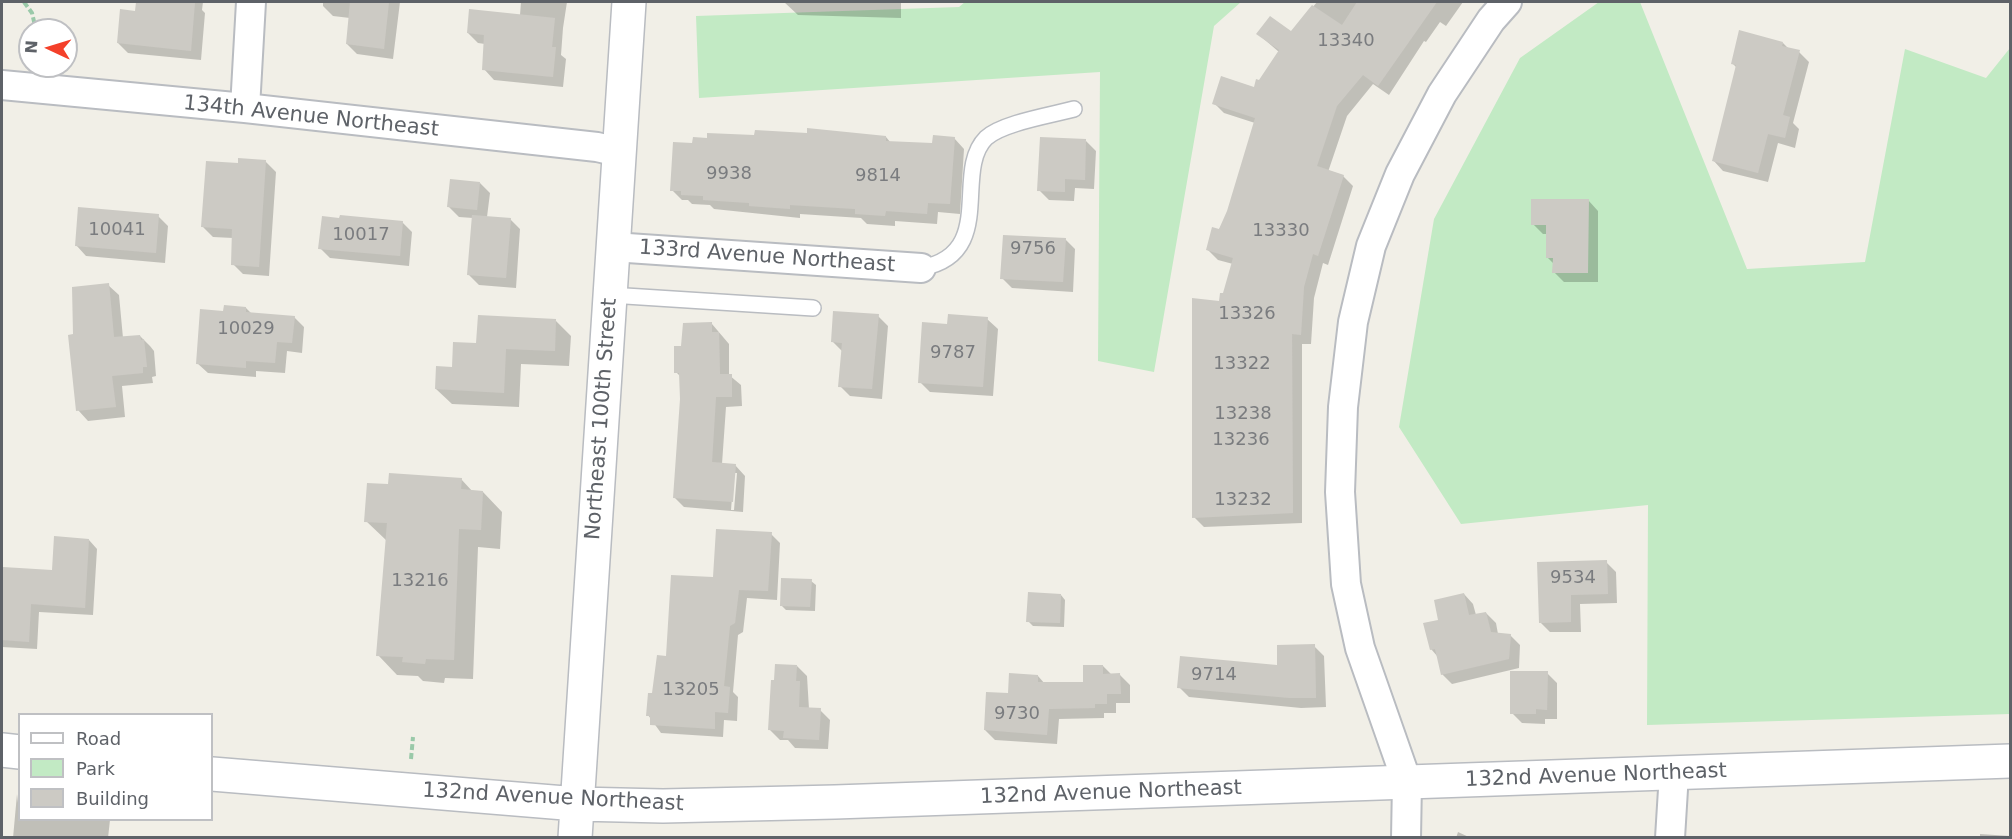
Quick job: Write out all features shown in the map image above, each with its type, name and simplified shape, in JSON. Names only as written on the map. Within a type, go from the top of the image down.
[{"type":"street","points":[[244,108],[251,2]]},
{"type":"street","name":"Northeast 100th Street","points":[[575,837],[629,2]]},
{"type":"street","points":[[1406,837],[1407,783],[1359,648],[1346,584],[1340,492],[1343,407],[1353,322],[1371,246],[1400,174],[1442,94],[1491,20],[1508,2]]},
{"type":"street","name":"134th Avenue Northeast","points":[[2,85],[244,108],[597,147],[619,152]]},
{"type":"street","name":"133rd Avenue Northeast","points":[[613,247],[921,268]]},
{"type":"street","points":[[2,750],[18,752]]},
{"type":"street","name":"132nd Avenue Northeast","points":[[213,774],[577,804],[663,806],[1407,783],[2010,761]]},
{"type":"street","points":[[1670,837],[1674,773]]},
{"type":"lane","points":[[921,268],[945,259],[966,234],[970,220],[975,162],[986,138],[998,130],[1074,109]]},
{"type":"lane","points":[[610,295],[813,308]]},
{"type":"path","points":[[24,2],[33,18]]},
{"type":"path","points":[[411,759],[413,737]]},
{"type":"green space","points":[[965,2],[1241,2],[1214,26],[1154,372],[1098,361],[1100,72],[699,98],[696,16],[959,7]]},
{"type":"green space","points":[[1599,2],[1640,2],[1747,269],[1865,262],[1905,49],[1986,78],[2010,48],[2010,714],[1647,725],[1648,505],[1461,524],[1399,427],[1434,219],[1520,58]]},
{"type":"building","points":[[136,2],[195,2],[191,51],[117,43],[120,9],[135,11]]},
{"type":"building","points":[[350,2],[389,2],[384,49],[346,44]]},
{"type":"building","points":[[1357,2],[1437,2],[1378,86],[1363,75],[1337,106],[1317,166],[1344,175],[1318,256],[1313,254],[1304,287],[1301,335],[1292,334],[1293,513],[1192,518],[1192,298],[1219,301],[1220,293],[1223,293],[1233,258],[1206,250],[1212,227],[1219,229],[1227,211],[1255,118],[1212,104],[1221,76],[1254,87],[1256,79],[1259,80],[1279,50],[1256,34],[1270,16],[1291,31],[1312,5],[1342,25]]},
{"type":"building","points":[[469,9],[555,18],[552,47],[556,47],[553,77],[482,70],[484,35],[467,33]]},
{"type":"building","points":[[1739,30],[1783,42],[1782,46],[1800,50],[1783,115],[1790,117],[1785,138],[1768,134],[1758,173],[1712,161],[1736,65],[1731,64]]},
{"type":"building","points":[[807,128],[886,136],[886,141],[932,143],[933,135],[955,137],[950,204],[928,203],[927,214],[886,211],[885,216],[855,214],[855,209],[790,205],[790,209],[749,206],[749,203],[703,200],[703,196],[681,195],[681,191],[670,191],[673,142],[692,143],[693,137],[707,138],[707,133],[754,135],[755,130],[807,133]]},
{"type":"building","points":[[1040,137],[1086,139],[1085,180],[1065,179],[1065,192],[1037,191]]},
{"type":"building","points":[[238,158],[266,160],[259,267],[231,265],[232,229],[201,227],[206,161],[238,163]]},
{"type":"building","points":[[450,179],[480,182],[477,210],[447,207]]},
{"type":"building","points":[[1531,199],[1589,199],[1588,273],[1552,273],[1553,258],[1546,258],[1546,225],[1531,225]]},
{"type":"building","points":[[78,207],[159,214],[156,253],[75,246]]},
{"type":"building","points":[[340,215],[403,221],[400,256],[318,249],[322,216],[339,218]]},
{"type":"building","points":[[472,215],[511,218],[506,278],[467,275]]},
{"type":"building","points":[[1003,235],[1066,238],[1063,282],[1000,279]]},
{"type":"building","points":[[109,283],[114,337],[140,335],[141,340],[144,339],[147,367],[143,367],[143,373],[112,376],[116,407],[76,411],[68,335],[73,334],[72,287]]},
{"type":"building","points":[[224,305],[246,307],[246,312],[295,316],[292,343],[277,342],[275,363],[246,361],[246,368],[196,364],[200,309],[223,311]]},
{"type":"building","points":[[833,311],[879,314],[872,389],[838,387],[842,343],[831,342]]},
{"type":"building","points":[[948,314],[988,317],[983,387],[918,383],[922,322],[947,324]]},
{"type":"building","points":[[478,315],[556,319],[555,351],[506,349],[504,393],[435,389],[436,366],[452,367],[453,342],[476,343]]},
{"type":"building","points":[[712,322],[712,332],[719,332],[720,374],[732,374],[732,397],[716,397],[712,462],[736,464],[733,502],[673,498],[680,399],[679,373],[674,373],[674,346],[681,346],[683,323]]},
{"type":"building","points":[[389,473],[462,478],[461,489],[483,491],[481,530],[459,529],[454,660],[426,659],[425,664],[402,662],[403,657],[376,656],[387,523],[364,522],[367,483],[388,484]]},
{"type":"building","points":[[716,529],[772,532],[768,591],[739,590],[735,623],[730,626],[724,686],[730,687],[728,713],[715,712],[715,729],[650,725],[650,716],[646,716],[648,693],[652,693],[657,655],[666,656],[671,575],[713,577]]},
{"type":"building","points":[[54,536],[89,539],[85,608],[31,604],[29,642],[2,640],[3,567],[52,570]]},
{"type":"building","points":[[1607,560],[1608,594],[1571,595],[1571,622],[1539,623],[1537,562]]},
{"type":"building","points":[[781,578],[812,579],[810,607],[780,606]]},
{"type":"building","points":[[1028,592],[1061,594],[1060,623],[1026,622]]},
{"type":"building","points":[[1464,593],[1469,615],[1486,612],[1491,632],[1511,634],[1509,659],[1441,675],[1435,649],[1430,650],[1423,623],[1438,620],[1434,600]]},
{"type":"building","points":[[1315,644],[1316,698],[1290,698],[1177,688],[1180,656],[1277,665],[1277,645]]},
{"type":"building","points":[[775,664],[797,665],[796,681],[800,681],[799,707],[821,708],[819,740],[783,738],[784,731],[768,730],[771,680],[774,680]]},
{"type":"building","points":[[1083,665],[1103,665],[1103,674],[1120,673],[1121,694],[1107,694],[1107,704],[1095,704],[1095,708],[1049,709],[1047,735],[984,730],[986,692],[1008,693],[1009,673],[1038,675],[1038,682],[1083,682]]},
{"type":"building","points":[[1510,671],[1548,671],[1547,710],[1536,709],[1536,714],[1510,714]]}]
